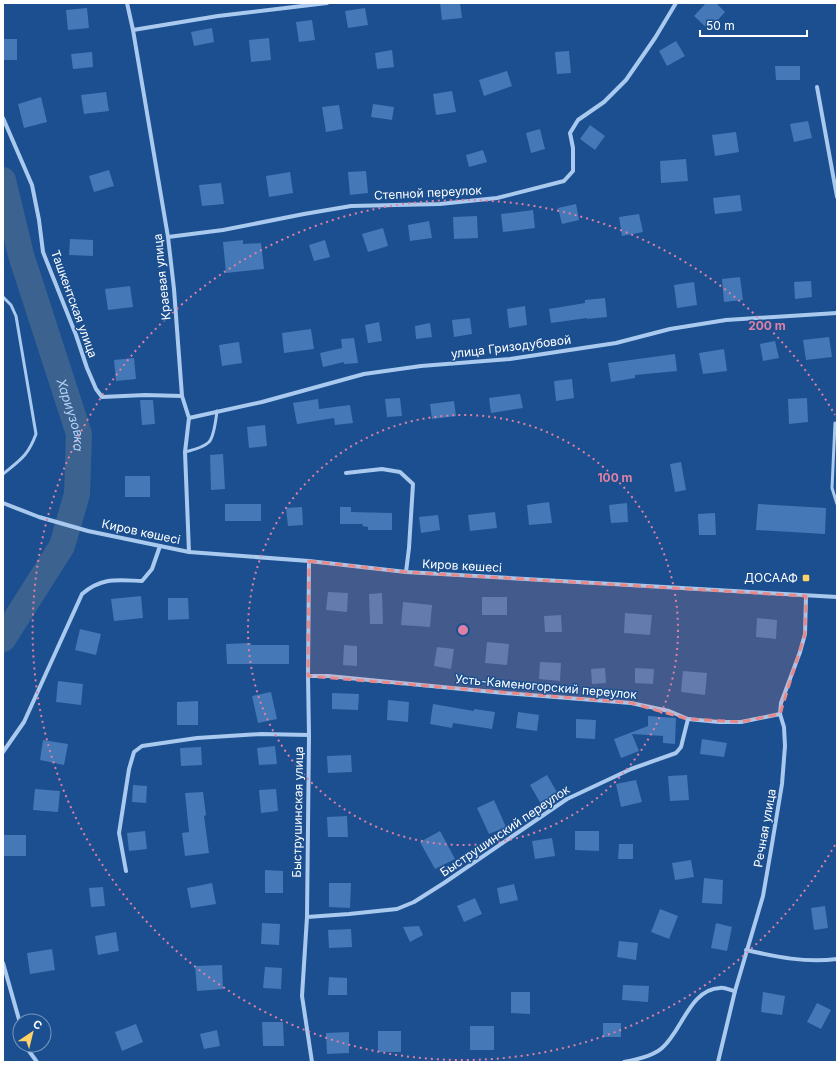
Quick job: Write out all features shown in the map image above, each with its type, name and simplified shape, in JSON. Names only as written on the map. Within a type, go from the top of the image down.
[{"type":"street","name":"Краевая улица","points":[[128,3],[168,237],[174,289],[182,396],[189,418],[185,452],[189,552]]},
{"type":"street","points":[[133,30],[218,16],[328,3]]},
{"type":"street","name":"Степной переулок","points":[[168,237],[223,230],[351,206],[440,204],[497,198],[564,181],[573,171],[573,148],[570,133],[578,120],[604,102],[626,80],[655,38],[676,3]]},
{"type":"street","points":[[817,87],[837,197]]},
{"type":"street","name":"Ташкентская улица","points":[[3,118],[32,185],[39,220],[43,252],[96,389],[102,396],[182,396]]},
{"type":"street","name":"улица Гризодубовой","points":[[189,418],[262,402],[364,374],[421,366],[510,360],[616,343],[670,329],[726,320],[837,312]]},
{"type":"street","points":[[346,473],[382,469],[400,472],[413,484],[406,572]]},
{"type":"street","name":"Киров көшесі","points":[[3,503],[39,517],[88,531],[189,552],[309,561],[406,572],[837,598]]},
{"type":"street","points":[[3,752],[24,722],[82,594],[91,586],[104,581],[142,581],[152,569],[160,546]]},
{"type":"street","name":"Быструшинская улица","points":[[309,561],[308,676],[310,735],[307,917],[302,996],[312,1062]]},
{"type":"street","name":"Речная улица","points":[[718,1062],[746,950],[755,926],[763,896],[782,784],[785,746],[784,727],[780,714],[781,703],[805,634],[806,596]]},
{"type":"street","name":"Усть-Каменогорский переулок","points":[[308,676],[328,676],[504,693],[631,703],[669,711],[688,719],[720,722],[741,722],[780,714]]},
{"type":"street","name":"Быструшинский переулок","points":[[307,917],[397,909],[414,902],[567,799],[631,769],[676,753],[681,748],[688,719]]},
{"type":"street","points":[[126,872],[120,833],[129,769],[134,752],[142,746],[197,738],[261,734],[310,735]]},
{"type":"street","points":[[746,950],[790,960],[821,961],[837,959]]},
{"type":"street","points":[[3,963],[17,1013]]},
{"type":"street","points":[[624,1062],[637,1060],[661,1049],[676,1032],[692,1005],[706,991],[720,988],[735,991]]},
{"type":"street","points":[[30,1053],[37,1062]]},
{"type":"lane","points":[[3,297],[11,305],[16,316],[36,434],[31,448],[21,459],[3,474]]},
{"type":"lane","points":[[185,452],[209,442],[212,436],[217,411]]},
{"type":"lane","points":[[835,423],[832,488],[837,504]]},
{"type":"highlighted area","points":[[309,561],[406,572],[806,596],[805,634],[780,714],[741,722],[688,719],[631,703],[308,676]]},
{"type":"building","points":[[440,3],[460,3],[462,18],[442,20]]},
{"type":"building","points":[[706,3],[716,3],[725,12],[709,30],[694,16]]},
{"type":"building","points":[[87,8],[89,28],[68,30],[66,10]]},
{"type":"building","points":[[365,8],[368,25],[348,28],[345,11]]},
{"type":"building","points":[[312,20],[315,40],[299,42],[296,22]]},
{"type":"building","points":[[212,28],[214,42],[194,46],[191,32]]},
{"type":"building","points":[[269,38],[271,60],[251,62],[249,40]]},
{"type":"building","points":[[3,39],[17,39],[17,60],[3,60]]},
{"type":"building","points":[[676,41],[685,56],[667,66],[659,51]]},
{"type":"building","points":[[392,50],[394,67],[377,69],[375,53]]},
{"type":"building","points":[[569,51],[571,73],[557,74],[555,52]]},
{"type":"building","points":[[92,52],[93,67],[73,69],[71,54]]},
{"type":"building","points":[[775,66],[800,66],[800,80],[776,80]]},
{"type":"building","points":[[507,71],[512,86],[484,96],[479,80]]},
{"type":"building","points":[[452,91],[456,112],[436,115],[433,94]]},
{"type":"building","points":[[106,92],[109,111],[84,114],[81,95]]},
{"type":"building","points":[[41,97],[47,122],[24,128],[18,104]]},
{"type":"building","points":[[373,104],[394,107],[392,120],[371,117]]},
{"type":"building","points":[[339,105],[343,129],[326,132],[322,107]]},
{"type":"building","points":[[808,121],[812,138],[794,142],[790,124]]},
{"type":"building","points":[[590,125],[605,136],[595,150],[580,139]]},
{"type":"building","points":[[540,129],[545,149],[531,153],[526,133]]},
{"type":"building","points":[[736,132],[739,152],[715,156],[712,135]]},
{"type":"building","points":[[483,150],[487,162],[469,167],[466,155]]},
{"type":"building","points":[[686,159],[688,181],[661,183],[660,161]]},
{"type":"building","points":[[109,170],[114,186],[94,192],[89,176]]},
{"type":"building","points":[[366,171],[368,193],[350,195],[348,172]]},
{"type":"building","points":[[290,172],[293,193],[269,197],[266,176]]},
{"type":"building","points":[[221,183],[224,204],[202,206],[199,185]]},
{"type":"building","points":[[740,195],[742,211],[715,214],[713,198]]},
{"type":"building","points":[[576,204],[579,220],[562,224],[558,208]]},
{"type":"building","points":[[533,210],[535,228],[503,232],[501,214]]},
{"type":"building","points":[[639,214],[643,232],[622,236],[619,217]]},
{"type":"building","points":[[477,216],[478,238],[454,239],[453,217]]},
{"type":"building","points":[[429,221],[432,238],[410,241],[408,225]]},
{"type":"building","points":[[383,228],[388,246],[368,252],[362,234]]},
{"type":"building","points":[[70,239],[93,240],[93,256],[69,255]]},
{"type":"building","points":[[243,240],[243,244],[261,243],[264,269],[226,273],[223,242]]},
{"type":"building","points":[[325,240],[330,257],[314,261],[309,245]]},
{"type":"building","points":[[740,277],[743,300],[724,302],[722,279]]},
{"type":"building","points":[[811,281],[812,297],[795,299],[794,282]]},
{"type":"building","points":[[694,282],[697,305],[677,308],[674,285]]},
{"type":"building","points":[[130,286],[133,307],[108,310],[105,289]]},
{"type":"building","points":[[605,298],[607,317],[551,323],[549,309],[585,303],[585,300]]},
{"type":"building","points":[[525,306],[527,325],[509,328],[507,309]]},
{"type":"building","points":[[470,318],[472,334],[454,337],[452,320]]},
{"type":"building","points":[[379,322],[382,341],[368,343],[365,325]]},
{"type":"building","points":[[430,323],[432,337],[416,339],[415,326]]},
{"type":"building","points":[[311,329],[314,349],[284,353],[282,333]]},
{"type":"building","points":[[829,337],[832,357],[806,360],[803,340]]},
{"type":"building","points":[[354,338],[358,363],[344,364],[344,362],[323,367],[320,353],[342,348],[341,339]]},
{"type":"building","points":[[775,341],[779,358],[763,361],[760,344]]},
{"type":"building","points":[[239,342],[242,363],[222,366],[219,345]]},
{"type":"building","points":[[724,349],[727,371],[703,374],[699,353]]},
{"type":"building","points":[[675,354],[677,371],[635,375],[635,378],[611,382],[608,363]]},
{"type":"building","points":[[134,358],[136,379],[116,381],[114,360]]},
{"type":"building","points":[[572,379],[574,398],[556,401],[554,381]]},
{"type":"building","points":[[520,394],[523,408],[491,413],[489,398]]},
{"type":"building","points":[[400,398],[402,416],[387,417],[385,399]]},
{"type":"building","points":[[807,398],[808,422],[789,424],[788,399]]},
{"type":"building","points":[[318,399],[319,409],[350,405],[353,423],[335,425],[334,418],[297,424],[293,403]]},
{"type":"building","points":[[140,400],[153,400],[155,424],[142,425]]},
{"type":"building","points":[[454,401],[456,416],[432,419],[430,404]]},
{"type":"building","points":[[265,425],[267,446],[249,448],[247,427]]},
{"type":"building","points":[[223,454],[225,489],[211,490],[210,455]]},
{"type":"building","points":[[681,462],[686,490],[675,492],[670,464]]},
{"type":"building","points":[[125,476],[150,476],[150,497],[125,497]]},
{"type":"building","points":[[549,502],[552,523],[529,525],[527,505]]},
{"type":"building","points":[[627,503],[628,522],[611,523],[609,505]]},
{"type":"building","points":[[225,504],[261,504],[261,521],[225,521]]},
{"type":"building","points":[[758,504],[826,508],[825,534],[756,530]]},
{"type":"building","points":[[302,507],[303,525],[288,526],[286,508]]},
{"type":"building","points":[[340,507],[351,507],[351,512],[392,513],[392,530],[368,530],[368,527],[362,526],[363,524],[340,524]]},
{"type":"building","points":[[495,512],[497,528],[470,531],[468,515]]},
{"type":"building","points":[[715,513],[716,535],[699,535],[698,514]]},
{"type":"building","points":[[438,515],[440,530],[421,533],[419,517]]},
{"type":"building","points":[[328,592],[348,593],[347,612],[326,610]]},
{"type":"building","points":[[382,593],[383,624],[370,624],[369,594]]},
{"type":"building","points":[[141,596],[143,618],[114,621],[111,599]]},
{"type":"building","points":[[482,597],[507,597],[507,615],[482,615]]},
{"type":"building","points":[[168,598],[188,598],[189,619],[168,620]]},
{"type":"building","points":[[403,602],[432,605],[430,627],[401,625]]},
{"type":"building","points":[[625,613],[652,615],[650,635],[624,633]]},
{"type":"building","points":[[561,615],[562,632],[545,632],[544,616]]},
{"type":"building","points":[[757,618],[777,620],[776,639],[756,637]]},
{"type":"building","points":[[80,629],[101,634],[96,655],[75,650]]},
{"type":"building","points":[[487,642],[509,644],[507,665],[485,663]]},
{"type":"building","points":[[251,643],[251,645],[289,645],[289,664],[227,664],[226,644]]},
{"type":"building","points":[[344,645],[357,646],[357,666],[343,665]]},
{"type":"building","points":[[437,647],[454,649],[451,669],[434,666]]},
{"type":"building","points":[[540,662],[561,663],[560,681],[539,679]]},
{"type":"building","points":[[605,668],[606,683],[592,684],[591,669]]},
{"type":"building","points":[[635,668],[654,669],[653,684],[635,683]]},
{"type":"building","points":[[683,671],[707,673],[705,695],[681,692]]},
{"type":"building","points":[[58,681],[83,684],[81,705],[56,702]]},
{"type":"building","points":[[271,692],[277,719],[258,723],[252,696]]},
{"type":"building","points":[[332,693],[359,694],[358,710],[332,709]]},
{"type":"building","points":[[388,700],[409,702],[408,722],[387,720]]},
{"type":"building","points":[[198,701],[198,725],[177,725],[177,702]]},
{"type":"building","points":[[433,704],[474,711],[474,709],[495,712],[492,729],[453,723],[452,728],[430,724]]},
{"type":"building","points":[[518,712],[539,715],[537,731],[516,728]]},
{"type":"building","points":[[648,716],[676,718],[675,744],[663,743],[663,736],[632,734],[639,751],[621,758],[614,739],[648,726]]},
{"type":"building","points":[[576,719],[596,720],[595,739],[576,738]]},
{"type":"building","points":[[702,739],[727,743],[724,757],[700,754]]},
{"type":"building","points":[[43,740],[68,744],[64,765],[40,760]]},
{"type":"building","points":[[275,746],[277,764],[259,765],[257,748]]},
{"type":"building","points":[[201,747],[202,765],[181,766],[180,748]]},
{"type":"building","points":[[351,755],[352,772],[328,773],[327,756]]},
{"type":"building","points":[[547,775],[558,794],[541,804],[530,785]]},
{"type":"building","points":[[687,775],[689,800],[670,801],[668,776]]},
{"type":"building","points":[[636,780],[642,802],[621,807],[616,784]]},
{"type":"building","points":[[133,785],[147,786],[146,803],[132,802]]},
{"type":"building","points":[[35,789],[60,791],[58,812],[33,810]]},
{"type":"building","points":[[276,789],[278,811],[261,813],[259,790]]},
{"type":"building","points":[[203,792],[206,815],[204,816],[209,853],[185,856],[182,833],[189,832],[185,793]]},
{"type":"building","points":[[494,800],[506,827],[489,834],[477,808]]},
{"type":"building","points":[[347,816],[348,837],[328,837],[327,817]]},
{"type":"building","points":[[145,831],[147,849],[129,851],[127,833]]},
{"type":"building","points":[[440,831],[455,859],[435,869],[420,842]]},
{"type":"building","points":[[575,831],[599,831],[599,851],[575,850]]},
{"type":"building","points":[[3,835],[26,835],[26,856],[3,856]]},
{"type":"building","points":[[552,838],[555,856],[535,859],[532,841]]},
{"type":"building","points":[[619,844],[633,844],[633,859],[618,859]]},
{"type":"building","points":[[691,860],[694,877],[675,880],[672,863]]},
{"type":"building","points":[[265,870],[283,871],[283,893],[265,893]]},
{"type":"building","points":[[704,878],[723,880],[722,904],[702,903]]},
{"type":"building","points":[[212,883],[216,904],[191,908],[187,888]]},
{"type":"building","points":[[329,883],[351,883],[350,908],[329,907]]},
{"type":"building","points":[[514,884],[518,900],[500,904],[497,888]]},
{"type":"building","points":[[103,887],[105,906],[91,907],[89,888]]},
{"type":"building","points":[[475,898],[482,914],[464,922],[457,906]]},
{"type":"building","points":[[825,906],[828,928],[814,930],[811,908]]},
{"type":"building","points":[[660,909],[678,916],[669,939],[651,932]]},
{"type":"building","points":[[262,923],[280,924],[279,945],[261,944]]},
{"type":"building","points":[[716,923],[732,927],[727,951],[711,948]]},
{"type":"building","points":[[419,926],[423,935],[410,942],[403,927]]},
{"type":"building","points":[[351,929],[352,947],[329,948],[328,930]]},
{"type":"building","points":[[116,932],[119,951],[98,955],[95,936]]},
{"type":"building","points":[[619,941],[638,943],[636,960],[617,957]]},
{"type":"building","points":[[52,949],[55,970],[30,974],[27,953]]},
{"type":"building","points":[[222,965],[223,989],[197,991],[195,966]]},
{"type":"building","points":[[265,967],[282,968],[281,989],[263,988]]},
{"type":"building","points":[[329,977],[347,978],[347,995],[328,995]]},
{"type":"building","points":[[623,985],[649,986],[648,1002],[622,1000]]},
{"type":"building","points":[[511,992],[530,992],[530,1014],[511,1013]]},
{"type":"building","points":[[763,992],[785,996],[782,1015],[761,1012]]},
{"type":"building","points":[[817,1003],[831,1010],[821,1029],[807,1022]]},
{"type":"building","points":[[262,1022],[283,1022],[284,1046],[263,1046]]},
{"type":"building","points":[[603,1023],[621,1023],[621,1037],[603,1037]]},
{"type":"building","points":[[136,1024],[143,1042],[122,1051],[115,1032]]},
{"type":"building","points":[[470,1026],[494,1026],[494,1050],[470,1050]]},
{"type":"building","points":[[217,1030],[220,1046],[204,1049],[200,1034]]},
{"type":"building","points":[[378,1031],[401,1031],[401,1052],[378,1052]]},
{"type":"building","points":[[349,1032],[349,1053],[327,1054],[326,1033]]},
{"type":"waterway","name":"Хариузовка","points":[[3,180],[21,255],[79,434],[77,494],[62,546],[3,639]]},
{"type":"place","name":"ДОСААФ","points":[[806,578]]}]
